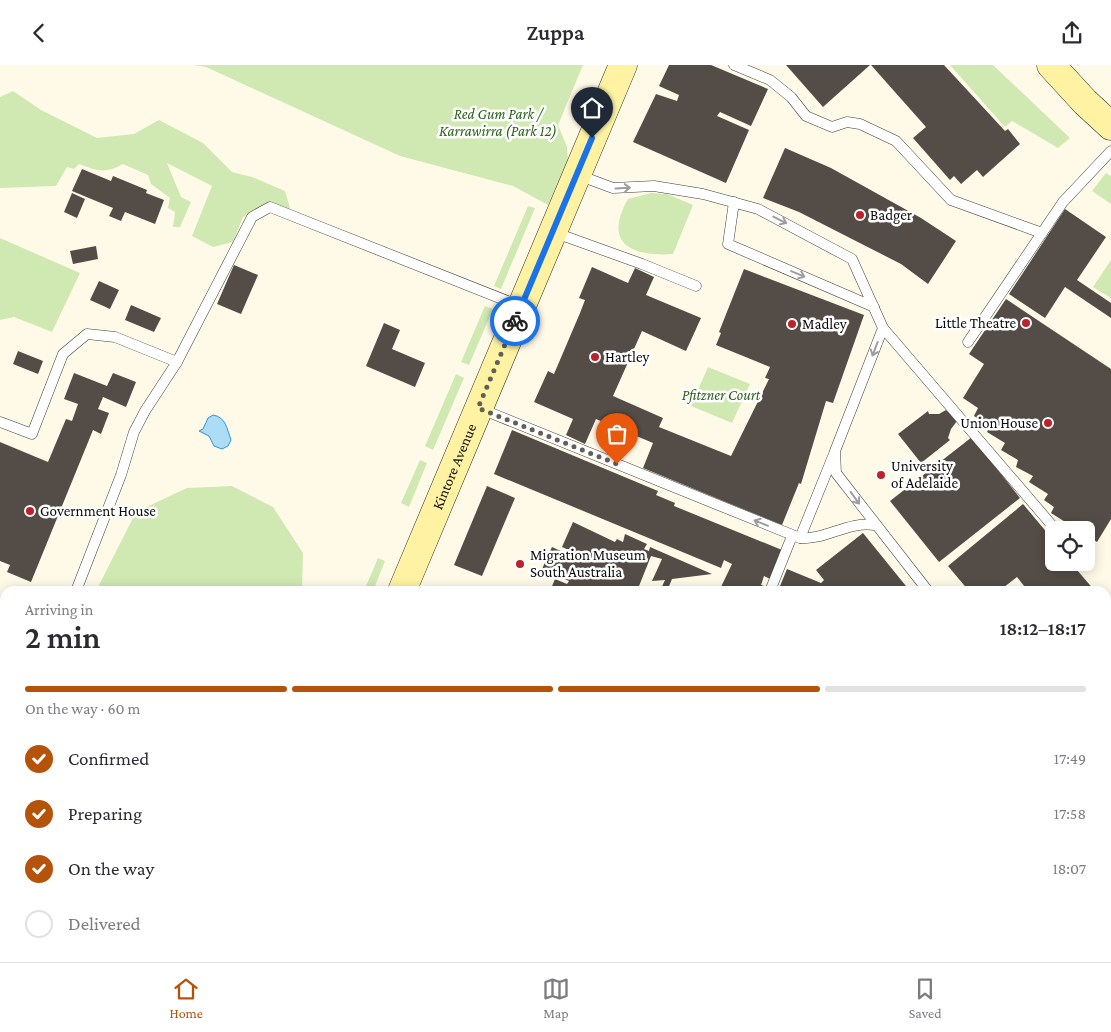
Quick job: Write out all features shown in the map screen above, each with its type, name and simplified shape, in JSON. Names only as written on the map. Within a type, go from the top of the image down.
[{"type":"street","name":"Kintore Avenue","points":[[404,586],[623,65]]},
{"type":"street","points":[[1051,65],[1111,127]]},
{"type":"lane","points":[[734,65],[770,80],[791,97],[806,116],[832,127],[847,122],[860,124],[896,141],[951,200],[1042,233]]},
{"type":"lane","points":[[968,342],[1063,202],[1111,151]]},
{"type":"lane","points":[[577,174],[613,188],[654,186],[703,194],[758,209],[852,259],[883,328],[1048,521]]},
{"type":"lane","points":[[734,202],[728,244],[874,307]]},
{"type":"lane","points":[[78,586],[121,475],[134,431],[177,362],[252,217],[270,207],[521,307]]},
{"type":"lane","points":[[552,232],[642,264],[696,286]]},
{"type":"lane","points":[[772,586],[835,451],[883,328]]},
{"type":"lane","points":[[0,422],[32,434],[63,354],[87,334],[115,337],[177,362]]},
{"type":"lane","points":[[478,408],[796,537],[811,539],[860,523],[875,525]]},
{"type":"lane","points":[[835,451],[836,473],[924,586]]},
{"type":"green space","name":"Red Gum Park / Karrawirra (Park 12)","points":[[193,65],[583,65],[558,125],[567,147],[568,160],[548,205],[513,186],[400,156],[206,67]]},
{"type":"green space","points":[[950,65],[993,65],[1070,138],[1058,148],[1012,121],[1005,127]]},
{"type":"green space","points":[[13,91],[41,110],[97,138],[134,134],[159,120],[203,143],[232,172],[252,177],[285,191],[292,215],[262,208],[243,217],[233,242],[213,247],[192,236],[212,186],[167,163],[181,197],[191,202],[180,227],[173,227],[175,212],[168,208],[170,198],[151,184],[148,175],[123,164],[106,170],[97,170],[79,164],[74,169],[67,167],[56,186],[0,188],[0,97]]},
{"type":"green space","points":[[1106,173],[1111,176],[1111,204],[1092,191]]},
{"type":"green space","points":[[651,193],[667,194],[693,205],[673,254],[644,253],[633,250],[620,237],[618,227],[621,214],[628,199]]},
{"type":"green space","points":[[528,206],[535,208],[501,289],[494,286]]},
{"type":"green space","points":[[0,238],[80,273],[52,332],[14,317],[0,320]]},
{"type":"green space","points":[[1111,260],[1111,298],[1093,287]]},
{"type":"green space","points":[[485,306],[493,309],[469,365],[461,362]]},
{"type":"green space","name":"Pfitzner Court","points":[[708,367],[750,384],[732,423],[691,406]]},
{"type":"green space","points":[[456,374],[464,378],[433,450],[425,446]]},
{"type":"green space","points":[[420,460],[427,463],[409,507],[401,503]]},
{"type":"green space","points":[[232,486],[273,507],[303,553],[302,586],[99,586],[136,512],[187,488]]},
{"type":"green space","points":[[378,558],[385,561],[375,586],[366,586]]},
{"type":"water","points":[[213,415],[221,418],[231,440],[228,446],[222,449],[214,446],[209,436],[199,431],[203,429],[208,418]]},
{"type":"building","points":[[669,65],[711,65],[768,89],[751,126],[720,112],[717,116],[749,130],[726,183],[633,142],[656,94],[677,101],[679,95],[659,86]]},
{"type":"building","points":[[786,65],[870,65],[823,107]]},
{"type":"building","points":[[871,65],[944,65],[1005,131],[1008,129],[1020,144],[983,177],[977,170],[961,184],[954,176],[950,180],[913,138],[926,127]]},
{"type":"building","name":"Badger","points":[[785,148],[831,168],[921,218],[956,241],[928,284],[901,264],[799,212],[763,198]]},
{"type":"building","points":[[82,169],[111,181],[113,176],[147,190],[146,193],[164,200],[155,224],[125,212],[121,221],[109,216],[113,208],[72,191]]},
{"type":"building","points":[[72,193],[85,199],[77,218],[64,212]]},
{"type":"building","points":[[1065,209],[1106,237],[1077,280],[1111,303],[1111,318],[1065,287],[1045,318],[1009,294]]},
{"type":"building","points":[[96,246],[98,259],[73,264],[70,251]]},
{"type":"building","points":[[234,265],[258,275],[241,314],[217,304]]},
{"type":"building","points":[[592,267],[628,283],[635,268],[654,277],[646,295],[701,318],[686,351],[642,331],[613,396],[663,418],[659,427],[731,456],[769,379],[765,378],[770,367],[716,345],[721,333],[719,332],[744,269],[864,315],[833,403],[826,401],[801,484],[799,483],[782,525],[643,468],[653,443],[596,419],[585,444],[566,435],[573,419],[534,402],[548,371],[554,374],[585,300],[579,298]]},
{"type":"building","points":[[99,281],[119,290],[110,309],[90,300]]},
{"type":"building","name":"Union House","points":[[1006,299],[1111,369],[1111,519],[1097,542],[1095,541],[1095,521],[1064,521],[1051,513],[1054,507],[1044,500],[1048,494],[1029,482],[1033,476],[1016,467],[1018,460],[1001,450],[1005,443],[987,432],[990,426],[974,416],[978,408],[963,398],[984,364],[969,354]]},
{"type":"building","points":[[131,305],[161,318],[154,332],[125,320]]},
{"type":"building","points":[[384,323],[400,330],[392,349],[425,363],[415,387],[366,366]]},
{"type":"building","points":[[18,351],[43,361],[38,374],[13,364]]},
{"type":"building","name":"Government House","points":[[74,373],[107,386],[113,373],[136,382],[126,407],[103,397],[98,409],[109,413],[101,434],[93,430],[31,582],[7,572],[10,565],[0,561],[0,442],[48,462],[66,419],[72,421],[78,404],[64,399]]},
{"type":"building","points":[[946,410],[957,421],[951,429],[948,438],[950,440],[921,463],[898,434],[928,411],[929,414],[939,414]]},
{"type":"building","points":[[512,430],[658,491],[656,495],[675,503],[674,506],[782,550],[770,579],[764,576],[761,585],[764,586],[721,586],[732,564],[724,560],[721,568],[494,474]]},
{"type":"building","points":[[972,437],[1020,498],[939,562],[890,501]]},
{"type":"building","points":[[487,486],[515,498],[482,576],[454,565]]},
{"type":"building","points":[[1023,504],[1045,530],[1045,571],[1078,571],[1091,586],[1024,586],[1017,577],[1005,586],[965,586],[948,566]]},
{"type":"building","points":[[573,522],[615,542],[617,539],[623,542],[625,534],[647,544],[644,549],[649,551],[650,547],[712,574],[672,579],[669,586],[662,586],[665,580],[652,581],[662,559],[651,556],[639,586],[552,586],[555,579],[567,584],[569,581],[542,569],[552,547],[578,559],[580,555],[562,547]]},
{"type":"building","points":[[863,533],[906,586],[780,586],[787,569],[821,583],[824,580],[816,570]]},
{"type":"way so far","points":[[515,321],[478,408],[617,464]]},
{"type":"place","name":"Badger","points":[[860,215]]},
{"type":"place","name":"Little Theatre","points":[[1026,323]]},
{"type":"place","name":"Madley","points":[[792,324]]},
{"type":"place","name":"Hartley","points":[[595,357]]},
{"type":"place","name":"Union House","points":[[1048,423]]},
{"type":"place","name":"University of Adelaide","points":[[881,475]]},
{"type":"place","name":"Government House","points":[[30,511]]},
{"type":"place","name":"Migration Museum South Australia","points":[[520,564]]},
{"type":"route","points":[[515,321],[592,138]]}]
